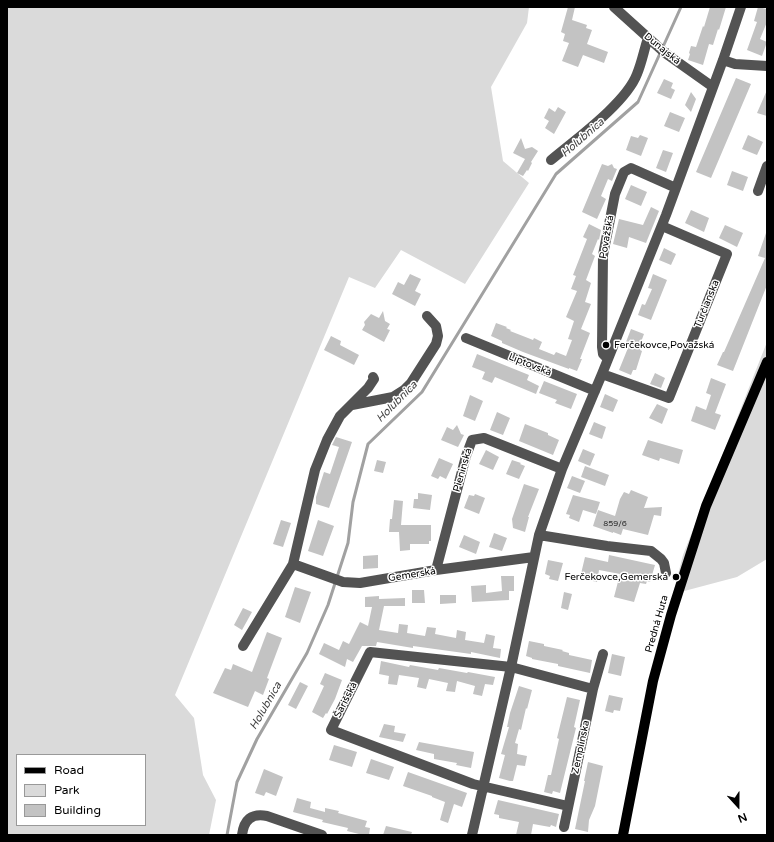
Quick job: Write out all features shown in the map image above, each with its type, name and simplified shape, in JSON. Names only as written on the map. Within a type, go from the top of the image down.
[{"type":"main road","name":"Predná Huta","points":[[623,835],[653,681],[671,615],[706,506],[767,362]]},
{"type":"street","name":"Dunajská","points":[[614,7],[665,53],[713,87]]},
{"type":"street","points":[[472,835],[511,667],[539,535],[562,469],[662,226],[741,7]]},
{"type":"street","points":[[551,160],[619,101],[637,74],[651,41]]},
{"type":"street","points":[[723,60],[735,64],[767,66]]},
{"type":"street","points":[[758,191],[767,166]]},
{"type":"street","name":"Považská","points":[[608,359],[602,351],[603,255],[615,194],[624,172],[631,168],[676,188]]},
{"type":"street","name":"Turčianska","points":[[602,374],[669,398],[727,254],[662,226]]},
{"type":"street","points":[[352,405],[393,398],[411,383],[436,344],[438,336],[436,326],[427,316]]},
{"type":"street","points":[[602,327],[619,332]]},
{"type":"street","name":"Liptovská","points":[[466,338],[595,391]]},
{"type":"street","points":[[242,646],[293,564],[315,470],[335,424],[340,416],[368,388],[374,379],[373,377]]},
{"type":"street","name":"Pieninská","points":[[436,570],[466,456],[472,440],[484,438],[562,469]]},
{"type":"street","points":[[539,535],[607,546],[651,551],[664,563],[666,573]]},
{"type":"street","name":"Gemerská","points":[[293,564],[343,582],[360,583],[534,556]]},
{"type":"street","name":"Šarišská","points":[[483,787],[331,730],[370,652],[511,667]]},
{"type":"street","name":"Zemplínska","points":[[564,827],[593,689],[603,654]]},
{"type":"street","points":[[511,667],[593,689]]},
{"type":"street","points":[[483,787],[568,806]]},
{"type":"street","points":[[242,835],[245,823],[254,816],[260,814],[322,835]]},
{"type":"green space","points":[[7,7],[529,7],[527,23],[491,87],[503,161],[529,183],[465,284],[401,250],[375,288],[349,277],[175,695],[194,718],[203,775],[216,800],[209,835],[7,835]]},
{"type":"green space","points":[[767,342],[767,559],[737,577],[673,594],[683,555]]},
{"type":"building","points":[[568,7],[575,7],[572,20],[587,25],[586,28],[592,30],[587,44],[608,52],[604,63],[583,55],[578,67],[562,61],[569,43],[563,41],[565,34],[561,32]]},
{"type":"building","points":[[710,7],[726,7],[713,45],[709,44],[703,65],[688,60],[691,46],[696,47]]},
{"type":"building","points":[[758,7],[767,9],[767,22],[760,39],[767,42],[762,56],[747,50],[757,22],[754,21]]},
{"type":"building","points":[[736,78],[751,84],[711,178],[696,172]]},
{"type":"building","points":[[664,79],[673,83],[671,88],[675,90],[671,99],[657,93]]},
{"type":"building","points":[[767,90],[767,116],[757,113]]},
{"type":"building","points":[[691,92],[696,99],[691,112],[685,105]]},
{"type":"building","points":[[558,107],[566,112],[554,134],[545,128],[549,121],[544,118],[549,108],[555,112]]},
{"type":"building","points":[[670,112],[685,118],[679,132],[664,126]]},
{"type":"building","points":[[640,135],[648,138],[641,156],[626,150],[631,136],[638,138]]},
{"type":"building","points":[[748,135],[763,142],[757,155],[742,149]]},
{"type":"building","points":[[521,138],[525,149],[532,147],[538,151],[531,162],[532,163],[528,171],[527,170],[523,176],[517,173],[525,159],[513,153]]},
{"type":"building","points":[[663,150],[673,153],[666,172],[656,168]]},
{"type":"building","points":[[602,164],[608,166],[612,164],[614,168],[617,169],[612,181],[608,179],[601,196],[606,199],[597,219],[582,212]]},
{"type":"building","points":[[732,171],[748,177],[743,191],[727,185]]},
{"type":"building","points":[[631,185],[647,192],[641,206],[625,199]]},
{"type":"building","points":[[651,207],[659,211],[646,243],[629,237],[627,248],[613,244],[619,219],[643,225]]},
{"type":"building","points":[[691,210],[709,218],[704,232],[685,223]]},
{"type":"building","points":[[589,224],[601,230],[599,240],[598,239],[592,254],[595,256],[586,280],[591,283],[585,302],[591,304],[581,329],[590,333],[577,371],[523,352],[502,343],[502,341],[491,336],[496,323],[507,327],[506,328],[511,330],[510,331],[542,342],[539,349],[554,355],[556,352],[566,356],[572,340],[568,339],[574,321],[566,317],[577,291],[571,289],[576,276],[573,275],[587,239],[583,237]]},
{"type":"building","points":[[725,225],[743,233],[737,247],[719,238]]},
{"type":"building","points":[[766,233],[767,285],[733,371],[717,365],[765,258],[758,256]]},
{"type":"building","points":[[664,248],[676,254],[671,265],[659,260]]},
{"type":"building","points":[[410,274],[421,279],[415,291],[421,294],[415,306],[392,294],[398,282],[404,285]]},
{"type":"building","points":[[653,274],[667,280],[651,320],[638,315],[642,304],[645,305],[652,289],[648,288]]},
{"type":"building","points":[[383,311],[385,321],[390,324],[387,329],[390,330],[384,342],[362,330],[365,325],[364,322],[371,314],[379,318]]},
{"type":"building","points":[[631,329],[644,334],[641,342],[643,343],[640,350],[642,351],[636,370],[633,370],[631,375],[619,370],[630,343],[626,342]]},
{"type":"building","points":[[331,336],[341,341],[340,345],[359,355],[354,365],[324,350]]},
{"type":"building","points":[[477,354],[529,375],[527,380],[539,386],[536,394],[495,377],[492,383],[482,379],[485,372],[472,367]]},
{"type":"building","points":[[655,373],[665,378],[661,388],[650,384]]},
{"type":"building","points":[[711,378],[726,384],[715,413],[721,415],[715,430],[691,421],[696,406],[706,410],[711,395],[706,393]]},
{"type":"building","points":[[544,381],[577,394],[571,409],[555,403],[557,400],[539,393]]},
{"type":"building","points":[[605,394],[618,400],[613,412],[600,407]]},
{"type":"building","points":[[470,395],[483,401],[475,421],[463,416]]},
{"type":"building","points":[[657,404],[668,409],[662,424],[649,418]]},
{"type":"building","points":[[497,412],[510,418],[503,435],[490,430]]},
{"type":"building","points":[[594,422],[606,427],[602,439],[589,434]]},
{"type":"building","points":[[525,424],[548,433],[548,435],[559,440],[553,455],[519,441]]},
{"type":"building","points":[[457,425],[461,434],[464,435],[458,447],[441,440],[447,427],[453,430]]},
{"type":"building","points":[[336,437],[352,442],[329,508],[316,504],[316,497],[324,472],[330,474],[339,447],[332,445]]},
{"type":"building","points":[[648,440],[683,450],[679,464],[660,458],[659,461],[642,455]]},
{"type":"building","points":[[583,449],[595,454],[590,466],[578,461]]},
{"type":"building","points":[[486,450],[499,457],[493,470],[479,464]]},
{"type":"building","points":[[439,458],[453,464],[446,479],[440,476],[438,479],[431,476]]},
{"type":"building","points":[[377,460],[386,462],[383,473],[374,471]]},
{"type":"building","points":[[512,460],[525,466],[519,479],[506,474]]},
{"type":"building","points":[[585,466],[609,475],[605,486],[581,477]]},
{"type":"building","points":[[572,476],[585,481],[580,493],[567,488]]},
{"type":"building","points":[[524,484],[539,489],[528,517],[525,532],[513,528],[512,519]]},
{"type":"building","points":[[631,490],[648,497],[644,508],[662,507],[661,516],[654,515],[648,535],[623,529],[621,535],[593,526],[598,510],[615,516],[620,499],[624,492],[629,494]]},
{"type":"building","points":[[418,493],[432,495],[430,510],[413,508],[414,499],[418,499]]},
{"type":"building","points":[[475,494],[485,498],[479,514],[464,508],[469,495],[474,496]]},
{"type":"building","points":[[573,495],[600,502],[596,514],[583,510],[579,522],[569,518],[570,515],[566,514]]},
{"type":"building","points":[[394,500],[403,501],[401,525],[431,525],[431,541],[429,541],[429,544],[410,544],[410,550],[400,551],[399,532],[389,532]]},
{"type":"building","points":[[281,520],[291,523],[283,547],[273,544]]},
{"type":"building","points":[[318,520],[334,526],[323,556],[308,551]]},
{"type":"building","points":[[494,533],[507,538],[502,551],[489,547]]},
{"type":"building","points":[[464,535],[480,542],[476,554],[459,547]]},
{"type":"building","points":[[378,555],[378,568],[363,569],[363,556]]},
{"type":"building","points":[[609,555],[655,565],[650,582],[647,581],[646,584],[640,583],[634,602],[614,597],[620,574],[599,570],[597,582],[580,578],[585,557],[608,562]]},
{"type":"building","points":[[548,560],[563,563],[558,581],[549,579],[550,576],[545,574]]},
{"type":"building","points":[[501,576],[514,576],[514,591],[509,591],[509,600],[472,602],[471,586],[486,585],[486,593],[502,591]]},
{"type":"building","points":[[295,587],[311,592],[300,623],[285,617]]},
{"type":"building","points":[[412,590],[424,590],[425,603],[412,603]]},
{"type":"building","points":[[564,592],[572,594],[568,610],[561,608]]},
{"type":"building","points":[[440,595],[456,595],[456,603],[440,604]]},
{"type":"building","points":[[379,596],[379,599],[405,598],[405,606],[384,606],[379,630],[398,633],[399,624],[408,625],[407,633],[425,636],[427,627],[436,628],[435,634],[456,638],[457,630],[466,632],[465,640],[484,643],[486,634],[495,636],[493,648],[501,649],[500,658],[471,652],[471,654],[413,646],[413,648],[377,642],[376,646],[362,646],[353,662],[347,659],[345,667],[319,654],[324,643],[339,650],[343,641],[349,644],[360,622],[368,626],[372,607],[365,607],[365,597]]},
{"type":"building","points":[[243,608],[252,612],[242,630],[234,625]]},
{"type":"building","points":[[267,632],[282,638],[267,678],[269,679],[263,695],[255,691],[248,707],[213,693],[225,668],[231,670],[233,664],[252,672]]},
{"type":"building","points":[[529,641],[563,650],[562,651],[569,653],[569,655],[592,660],[590,673],[558,666],[558,664],[532,659],[526,656]]},
{"type":"building","points":[[612,654],[625,657],[621,676],[608,673]]},
{"type":"building","points":[[381,661],[409,667],[410,665],[438,670],[439,668],[495,677],[493,685],[485,684],[482,696],[473,694],[475,686],[457,681],[455,692],[446,691],[448,683],[429,679],[426,689],[417,687],[419,678],[399,675],[397,685],[388,684],[389,676],[379,674]]},
{"type":"building","points":[[325,673],[342,680],[335,699],[327,714],[326,713],[323,718],[312,712],[324,686],[320,684]]},
{"type":"building","points":[[300,682],[308,686],[296,709],[288,705]]},
{"type":"building","points":[[519,686],[532,690],[521,730],[519,729],[515,743],[518,744],[517,754],[527,756],[525,766],[517,765],[513,781],[510,781],[499,778],[505,755],[501,754],[509,727],[507,727],[510,713]]},
{"type":"building","points":[[609,695],[623,698],[620,711],[614,710],[613,713],[605,711]]},
{"type":"building","points":[[567,697],[580,700],[574,727],[576,728],[560,793],[553,791],[552,794],[544,792],[548,775],[551,775],[559,739],[557,738]]},
{"type":"building","points":[[384,724],[395,726],[394,732],[406,734],[403,742],[379,737]]},
{"type":"building","points":[[419,742],[474,752],[471,768],[456,765],[457,763],[434,759],[434,754],[416,750]]},
{"type":"building","points":[[334,745],[357,752],[352,767],[329,760]]},
{"type":"building","points":[[371,759],[394,767],[389,780],[366,773]]},
{"type":"building","points":[[588,762],[603,766],[595,806],[589,820],[588,832],[575,829]]},
{"type":"building","points":[[264,769],[283,777],[276,796],[266,792],[264,796],[255,793]]},
{"type":"building","points":[[408,772],[467,793],[462,807],[454,804],[448,823],[440,820],[445,802],[403,786]]},
{"type":"building","points":[[297,798],[311,802],[310,808],[325,812],[325,808],[339,811],[338,813],[367,821],[365,827],[370,828],[369,835],[347,831],[348,828],[322,822],[323,820],[293,812]]},
{"type":"building","points":[[498,800],[559,814],[556,827],[551,825],[550,827],[533,824],[531,835],[516,835],[519,822],[499,818],[499,815],[494,814]]},
{"type":"building","points":[[386,826],[412,832],[411,835],[383,835]]},
{"type":"waterway","name":"Holubnica","points":[[227,835],[237,782],[257,739],[307,653],[328,605],[348,543],[353,502],[368,444],[422,392],[556,174],[638,102],[681,7]]},
{"type":"place","name":"Ferčekovce,Považská","points":[[606,345]]},
{"type":"place","name":"Ferčekovce,Gemerská","points":[[676,577]]}]
